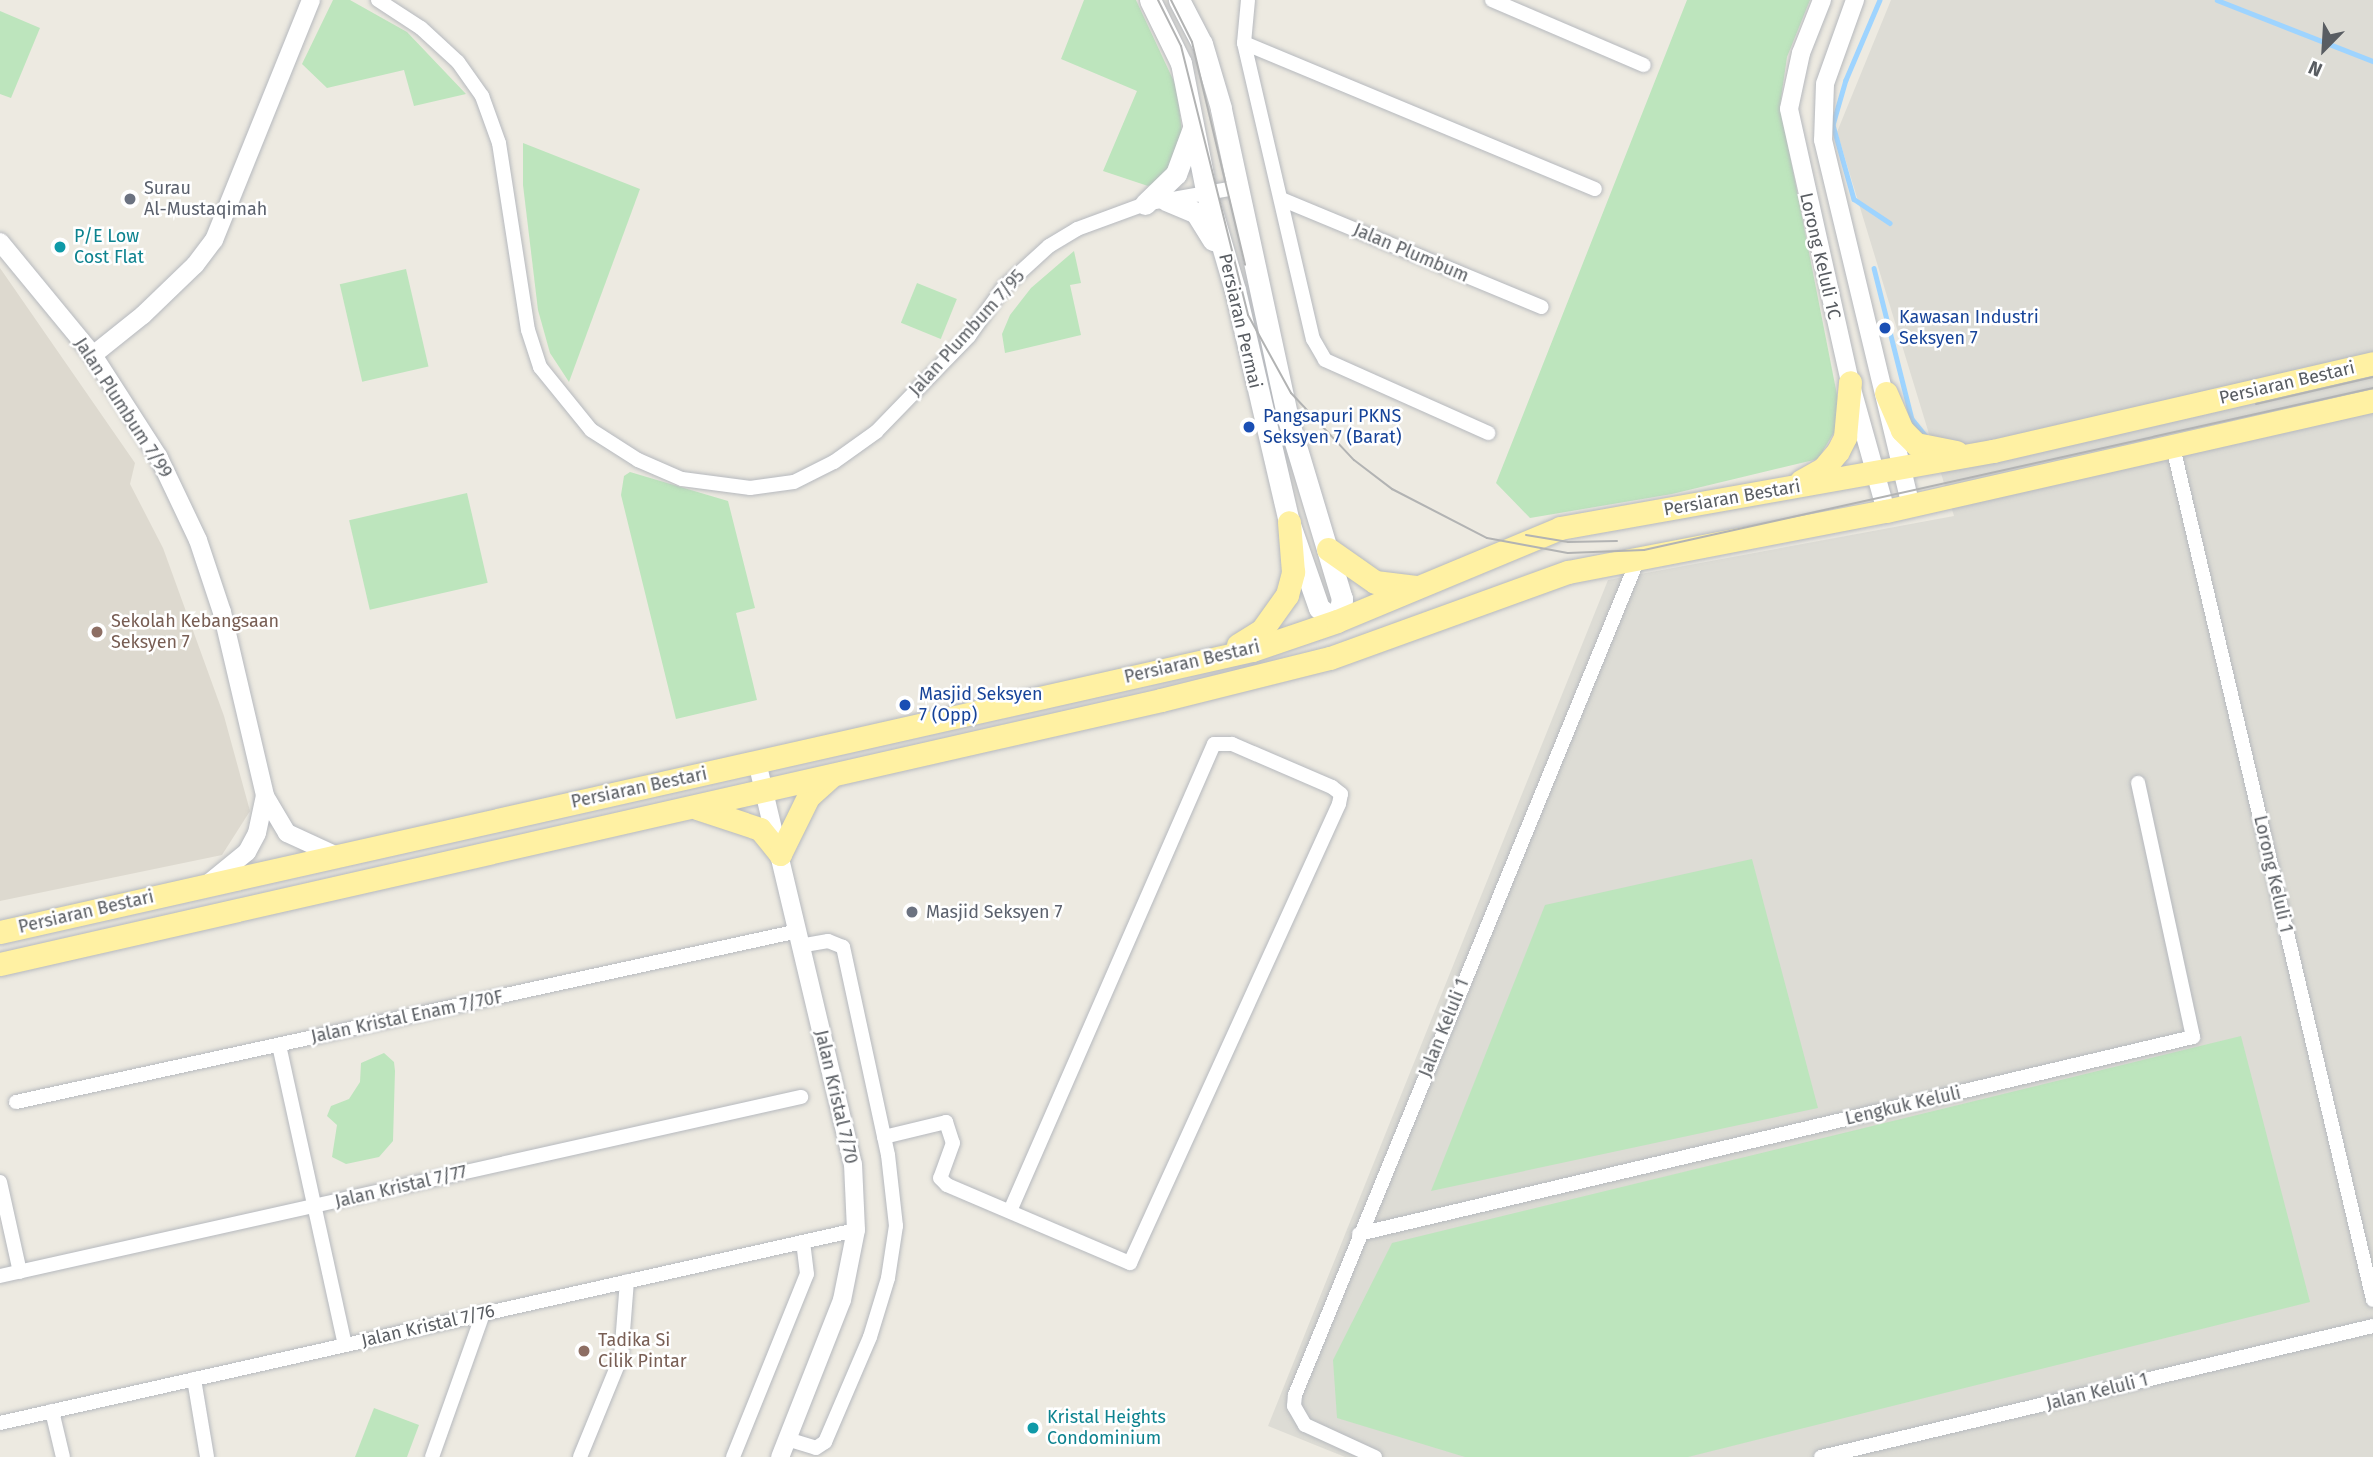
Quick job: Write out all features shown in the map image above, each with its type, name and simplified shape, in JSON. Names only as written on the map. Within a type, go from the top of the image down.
[{"type":"main road","name":"Persiaran Permai","points":[[1150,0],[1181,63],[1206,191],[1235,290],[1289,522],[1319,608],[1337,621],[1342,598],[1288,419],[1240,187],[1203,46],[1179,0]]},
{"type":"main road","points":[[1193,0],[1203,46]]},
{"type":"main road","points":[[1194,124],[1176,174],[1155,202],[1196,213],[1207,225],[1235,290]]},
{"type":"main road","name":"Persiaran Bestari","points":[[0,932],[1203,660],[1337,621],[1424,587],[1560,528],[1993,452],[2373,363]]},
{"type":"main road","points":[[1764,493],[1814,476],[1832,462],[1845,437],[1850,382]]},
{"type":"main road","points":[[1886,393],[1902,430],[1916,444],[1941,452],[1993,452]]},
{"type":"main road","name":"Persiaran Bestari","points":[[0,964],[1161,700],[1330,657],[1568,572],[1911,506],[2373,400]]},
{"type":"main road","points":[[1203,660],[1242,643],[1279,612],[1293,572],[1289,522]]},
{"type":"main road","points":[[1328,550],[1375,582],[1424,587]]},
{"type":"main road","points":[[1161,700],[1191,682],[1326,643],[1337,621],[1350,628],[1368,628],[1430,609],[1471,606]]},
{"type":"main road","points":[[694,807],[761,829],[780,854],[808,797],[832,775]]},
{"type":"street","points":[[93,355],[143,315],[195,265],[214,240],[311,0]]},
{"type":"street","name":"Jalan Plumbum 7/95","points":[[378,0],[421,28],[458,62],[482,96],[499,143],[528,330],[540,367],[590,430],[638,460],[682,479],[750,488],[794,482],[834,462],[876,432],[969,336],[1004,287],[1049,246],[1077,229],[1155,202],[1240,187]]},
{"type":"street","points":[[1248,0],[1244,43],[1313,339],[1325,360],[1488,433]]},
{"type":"street","points":[[1492,0],[1644,65]]},
{"type":"street","name":"Lorong Keluli 1C","points":[[1822,0],[1801,53],[1790,109],[1850,382],[1886,511]]},
{"type":"street","name":"Lorong Keluli 1C","points":[[1855,0],[1825,84],[1823,140],[1886,393],[1911,506]]},
{"type":"street","points":[[1244,43],[1595,189]]},
{"type":"street","name":"Jalan Plumbum","points":[[1281,199],[1542,307]]},
{"type":"street","name":"Jalan Plumbum 7/99","points":[[0,243],[93,355],[159,457],[198,540],[222,612],[265,796]]},
{"type":"street","name":"Lorong Keluli 1","points":[[2173,447],[2373,1300]]},
{"type":"street","name":"Jalan Keluli 1","points":[[1375,1457],[1314,1431],[1297,1417],[1294,1406],[1359,1234],[1638,559]]},
{"type":"street","points":[[787,1439],[816,1448],[825,1442],[870,1337],[888,1278],[896,1226],[884,1137],[947,1122],[953,1143],[940,1178],[1010,1212],[1130,1263],[1339,804],[1340,794],[1332,787],[1232,744],[1214,744],[1010,1212]]},
{"type":"street","name":"Jalan Kristal 7/70","points":[[757,762],[853,1164],[856,1230],[842,1300],[780,1457]]},
{"type":"street","name":"Lengkuk Keluli","points":[[1359,1234],[2193,1037],[2137,783]]},
{"type":"street","points":[[265,796],[287,833],[335,855]]},
{"type":"street","points":[[207,884],[247,852],[257,834],[265,796]]},
{"type":"street","name":"Jalan Kristal Enam 7/70F","points":[[16,1102],[800,938],[828,941],[843,947],[884,1137]]},
{"type":"street","points":[[279,1045],[345,1345]]},
{"type":"street","name":"Jalan Kristal 7/77","points":[[0,1276],[801,1097]]},
{"type":"street","points":[[0,1182],[20,1272]]},
{"type":"street","name":"Jalan Kristal 7/76","points":[[0,1423],[856,1230]]},
{"type":"street","points":[[733,1457],[807,1273],[803,1242]]},
{"type":"street","points":[[580,1457],[621,1357],[627,1281]]},
{"type":"street","points":[[432,1457],[483,1314]]},
{"type":"street","name":"Jalan Keluli 1","points":[[1821,1457],[2373,1326]]},
{"type":"street","points":[[194,1379],[207,1457]]},
{"type":"street","points":[[52,1411],[63,1457]]},
{"type":"shaded area","points":[[1891,0],[2373,0],[2373,1457],[1345,1457],[1268,1426],[1608,580],[1954,516],[1837,132]]},
{"type":"shaded area","name":"Sekolah Kebangsaan Seksyen 7","points":[[0,268],[135,463],[130,484],[163,548],[224,716],[250,811],[222,855],[0,901]]},
{"type":"green space","points":[[333,0],[350,0],[407,32],[466,94],[414,106],[404,70],[327,88],[302,64]]},
{"type":"green space","points":[[1084,0],[1136,0],[1177,88],[1183,142],[1161,180],[1148,186],[1103,171],[1137,91],[1061,59]]},
{"type":"green space","points":[[1687,0],[1810,0],[1787,57],[1780,105],[1840,410],[1836,429],[1818,459],[1672,494],[1530,518],[1496,483]]},
{"type":"green space","points":[[0,11],[40,28],[11,98],[0,94]]},
{"type":"green space","points":[[523,143],[640,189],[569,382],[550,353],[538,310],[523,185]]},
{"type":"green space","points":[[1074,251],[1081,283],[1070,285],[1081,335],[1005,353],[1002,334],[1010,315],[1031,288]]},
{"type":"green space","points":[[406,269],[428,366],[362,382],[340,284]]},
{"type":"green space","points":[[917,283],[957,299],[941,339],[901,323]]},
{"type":"green space","points":[[630,472],[728,501],[755,608],[736,613],[757,700],[676,719],[621,495],[624,476]]},
{"type":"green space","points":[[467,493],[488,583],[370,610],[349,520]]},
{"type":"green space","points":[[1752,859],[1818,1108],[1431,1191],[1545,905]]},
{"type":"green space","points":[[2241,1036],[2310,1302],[1688,1457],[1465,1457],[1337,1418],[1333,1360],[1392,1243]]},
{"type":"green space","points":[[384,1053],[394,1062],[395,1071],[393,1141],[379,1157],[346,1164],[332,1157],[337,1125],[327,1116],[331,1106],[349,1099],[360,1082],[361,1063]]},
{"type":"green space","points":[[374,1408],[419,1425],[407,1457],[355,1457]]},
{"type":"waterway","points":[[1880,0],[1846,80],[1833,125],[1854,199],[1890,223]]},
{"type":"waterway","points":[[2217,0],[2373,61]]},
{"type":"waterway","points":[[1874,268],[1912,419],[1926,436]]},
{"type":"tram line","points":[[1158,0],[1181,46],[1248,315],[1291,393],[1354,460],[1392,489],[1487,538],[1568,553],[1644,550],[2373,388]]},
{"type":"tram line","points":[[1171,0],[1192,42],[1245,265]]},
{"type":"tram line","points":[[2256,404],[2373,377]]},
{"type":"tram line","points":[[1526,535],[1568,542],[1617,541]]},
{"type":"place","name":"Surau Al-Mustaqimah","points":[[130,199]]},
{"type":"place","name":"P/E Low Cost Flat","points":[[60,247]]},
{"type":"place","name":"Kawasan Industri Seksyen 7","points":[[1885,328]]},
{"type":"place","name":"Pangsapuri PKNS Seksyen 7 (Barat)","points":[[1249,427]]},
{"type":"place","name":"Sekolah Kebangsaan Seksyen 7","points":[[97,632]]},
{"type":"place","name":"Masjid Seksyen 7 (Opp)","points":[[905,705]]},
{"type":"place","name":"Masjid Seksyen 7","points":[[912,912]]},
{"type":"place","name":"Tadika Si Cilik Pintar","points":[[584,1351]]},
{"type":"place","name":"Kristal Heights Condominium","points":[[1033,1428]]}]
